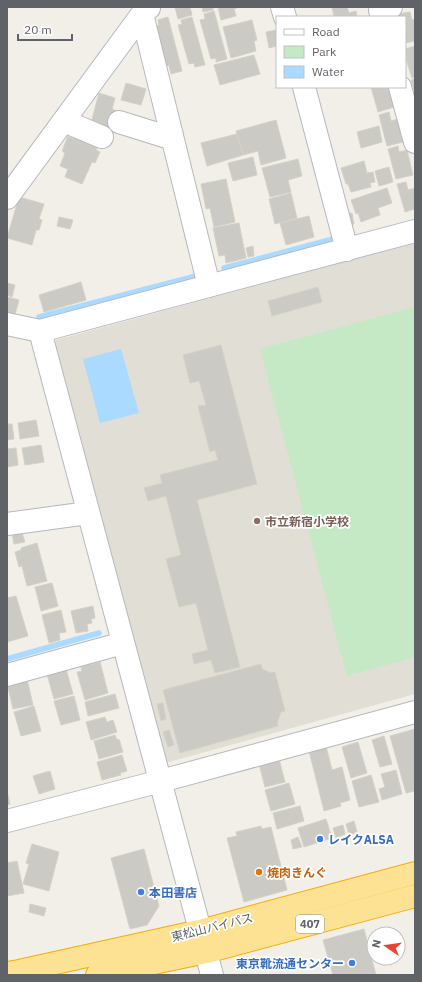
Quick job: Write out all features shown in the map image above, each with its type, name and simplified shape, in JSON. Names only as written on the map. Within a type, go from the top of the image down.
[{"type":"highway","name":"東松山バイパス","points":[[7,973],[19,972],[200,931],[415,873]]},
{"type":"highway","name":"東松山バイパス","points":[[97,975],[206,952],[415,896]]},
{"type":"street","points":[[382,16],[380,10],[391,7]]},
{"type":"street","points":[[7,198],[146,11]]},
{"type":"street","points":[[146,11],[172,135],[208,286]]},
{"type":"street","points":[[304,88],[348,250]]},
{"type":"street","points":[[400,88],[415,142]]},
{"type":"street","points":[[64,121],[102,137]]},
{"type":"street","points":[[119,122],[167,137],[172,135]]},
{"type":"street","points":[[7,324],[40,331],[415,232]]},
{"type":"street","points":[[40,331],[212,975]]},
{"type":"street","points":[[7,524],[88,513]]},
{"type":"street","points":[[7,675],[123,643]]},
{"type":"street","points":[[7,821],[415,712]]},
{"type":"shaded area","name":"市立新宿小学校","points":[[415,243],[415,694],[169,762],[164,760],[52,348],[56,340]]},
{"type":"green space","points":[[415,307],[415,657],[347,676],[260,349]]},
{"type":"water","points":[[121,349],[139,413],[100,423],[83,359]]},
{"type":"building","points":[[175,7],[190,7],[192,15],[178,19]]},
{"type":"building","points":[[202,7],[213,7],[213,10],[203,12]]},
{"type":"building","points":[[218,7],[237,7],[234,9],[236,16],[221,20]]},
{"type":"building","points":[[332,7],[347,7],[349,13],[356,11],[357,16],[334,16]]},
{"type":"building","points":[[214,11],[227,59],[216,62],[216,58],[211,59],[200,20],[205,19],[204,14]]},
{"type":"building","points":[[410,12],[412,20],[415,19],[415,41],[406,43],[406,16],[398,16],[398,14]]},
{"type":"building","points":[[168,17],[182,71],[171,74],[169,65],[166,66],[155,26],[159,25],[158,20]]},
{"type":"building","points":[[192,17],[205,65],[195,67],[194,63],[189,64],[178,25],[182,24],[181,20]]},
{"type":"building","points":[[252,20],[257,40],[254,41],[256,51],[231,58],[223,27]]},
{"type":"building","points":[[276,30],[276,46],[269,48],[266,32]]},
{"type":"building","points":[[415,46],[415,77],[412,78],[406,59],[406,49]]},
{"type":"building","points":[[254,55],[260,74],[220,85],[214,65]]},
{"type":"building","points":[[415,79],[415,93],[411,80]]},
{"type":"building","points":[[126,83],[146,89],[141,105],[121,100]]},
{"type":"building","points":[[371,88],[388,88],[394,107],[378,112]]},
{"type":"building","points":[[99,93],[115,98],[112,109],[117,111],[111,133],[90,127]]},
{"type":"building","points":[[389,112],[391,121],[398,119],[403,142],[387,146],[379,115]]},
{"type":"building","points":[[276,120],[286,158],[261,165],[258,151],[243,155],[236,131]]},
{"type":"building","points":[[379,126],[382,142],[361,148],[357,132]]},
{"type":"building","points":[[76,134],[100,140],[96,150],[100,152],[95,163],[92,162],[82,184],[65,177],[68,169],[60,166],[65,153],[62,151],[68,136],[74,139]]},
{"type":"building","points":[[237,134],[243,155],[207,166],[201,143]]},
{"type":"building","points":[[398,146],[399,152],[407,150],[413,175],[396,179],[388,149]]},
{"type":"building","points":[[253,157],[257,175],[233,181],[228,163]]},
{"type":"building","points":[[298,159],[302,176],[288,180],[291,192],[270,197],[262,168]]},
{"type":"building","points":[[364,161],[367,173],[373,172],[375,182],[370,183],[371,187],[351,192],[348,184],[346,184],[341,168]]},
{"type":"building","points":[[389,167],[393,182],[379,186],[375,171]]},
{"type":"building","points":[[226,179],[235,222],[214,227],[210,208],[206,209],[201,184]]},
{"type":"building","points":[[406,182],[408,190],[415,188],[415,209],[405,212],[397,184]]},
{"type":"building","points":[[387,188],[392,203],[378,208],[380,215],[361,222],[358,213],[356,214],[351,200]]},
{"type":"building","points":[[291,193],[297,218],[275,224],[269,199]]},
{"type":"building","points":[[19,197],[44,204],[39,219],[42,220],[39,230],[36,230],[32,245],[7,238]]},
{"type":"building","points":[[352,213],[354,224],[352,225],[348,214]]},
{"type":"building","points":[[309,216],[314,237],[286,245],[280,223]]},
{"type":"building","points":[[59,217],[73,220],[70,229],[57,226]]},
{"type":"building","points":[[239,223],[246,258],[226,263],[225,255],[219,256],[213,228]]},
{"type":"building","points":[[253,246],[254,256],[248,257],[246,248]]},
{"type":"building","points":[[81,282],[86,300],[44,312],[39,295]]},
{"type":"building","points":[[7,283],[15,285],[12,297],[7,295]]},
{"type":"building","points":[[318,287],[322,302],[272,316],[268,301]]},
{"type":"building","points":[[7,297],[19,300],[14,318],[7,316]]},
{"type":"building","points":[[221,345],[257,484],[197,500],[240,667],[215,673],[211,660],[194,664],[192,654],[208,650],[196,603],[179,607],[166,559],[181,555],[166,496],[148,501],[144,488],[162,483],[160,475],[218,460],[215,450],[210,452],[198,406],[206,405],[199,381],[190,383],[183,355]]},
{"type":"building","points":[[36,420],[39,436],[20,439],[18,423]]},
{"type":"building","points":[[7,424],[12,424],[14,439],[7,440]]},
{"type":"building","points":[[41,445],[44,462],[25,465],[22,448]]},
{"type":"building","points":[[16,448],[18,465],[7,467],[7,449]]},
{"type":"building","points":[[21,530],[25,542],[14,544],[12,533]]},
{"type":"building","points":[[37,543],[47,581],[27,586],[22,566],[19,567],[15,552],[21,550],[21,548]]},
{"type":"building","points":[[52,583],[58,606],[41,611],[35,587]]},
{"type":"building","points":[[16,596],[28,636],[7,642],[7,598]]},
{"type":"building","points":[[93,606],[95,618],[91,619],[92,623],[87,624],[88,631],[76,633],[71,611]]},
{"type":"building","points":[[61,610],[66,632],[59,633],[60,640],[49,643],[42,615]]},
{"type":"building","points":[[100,662],[108,693],[85,700],[77,672],[82,671],[81,667]]},
{"type":"building","points":[[261,664],[262,669],[271,673],[275,672],[285,711],[281,712],[277,723],[278,726],[180,753],[163,690]]},
{"type":"building","points":[[66,669],[73,694],[54,699],[47,674]]},
{"type":"building","points":[[27,679],[33,705],[13,709],[7,683]]},
{"type":"building","points":[[115,694],[119,708],[88,716],[85,702]]},
{"type":"building","points":[[74,696],[80,720],[61,725],[54,701]]},
{"type":"building","points":[[163,703],[166,719],[161,721],[157,704]]},
{"type":"building","points":[[34,706],[41,731],[21,736],[14,712]]},
{"type":"building","points":[[105,717],[107,722],[113,720],[117,732],[91,740],[86,722]]},
{"type":"building","points":[[415,729],[415,791],[406,793],[390,736]]},
{"type":"building","points":[[169,730],[174,745],[168,747],[163,732]]},
{"type":"building","points":[[115,735],[117,740],[119,739],[123,752],[99,759],[94,741]]},
{"type":"building","points":[[384,736],[392,764],[380,767],[372,740]]},
{"type":"building","points":[[358,742],[367,773],[351,778],[342,747]]},
{"type":"building","points":[[326,746],[332,770],[342,767],[350,800],[340,803],[341,806],[324,811],[309,751]]},
{"type":"building","points":[[122,755],[127,771],[120,773],[121,775],[102,780],[97,762]]},
{"type":"building","points":[[279,759],[285,782],[265,787],[259,764]]},
{"type":"building","points":[[396,770],[402,794],[382,800],[379,789],[385,787],[381,774]]},
{"type":"building","points":[[50,771],[55,789],[39,794],[33,776]]},
{"type":"building","points":[[371,775],[379,802],[359,807],[352,781]]},
{"type":"building","points":[[289,783],[295,804],[271,811],[265,790]]},
{"type":"building","points":[[7,791],[10,804],[7,805]]},
{"type":"building","points":[[300,806],[304,821],[277,829],[273,813]]},
{"type":"building","points":[[326,819],[332,838],[304,847],[298,828]]},
{"type":"building","points":[[354,821],[357,832],[349,835],[346,824]]},
{"type":"building","points":[[343,825],[345,834],[336,838],[333,828]]},
{"type":"building","points":[[261,826],[262,829],[271,827],[287,890],[244,902],[227,838],[237,836],[236,832]]},
{"type":"building","points":[[298,837],[302,847],[293,849],[291,840]]},
{"type":"building","points":[[32,844],[59,852],[49,891],[23,884],[29,864],[26,863]]},
{"type":"building","points":[[144,849],[159,906],[147,925],[130,929],[111,858]]},
{"type":"building","points":[[17,861],[24,893],[7,896],[7,863]]},
{"type":"building","points":[[30,904],[46,908],[44,916],[29,912]]},
{"type":"building","points":[[364,929],[366,937],[366,966],[374,966],[376,975],[333,975],[323,940]]},
{"type":"waterway","points":[[224,268],[333,239]]},
{"type":"waterway","points":[[39,317],[196,276]]},
{"type":"waterway","points":[[7,659],[99,633]]},
{"type":"place","name":"市立新宿小学校","points":[[257,521]]},
{"type":"place","name":"レイクALSA","points":[[320,839]]},
{"type":"place","name":"焼肉きんぐ","points":[[259,872]]},
{"type":"place","name":"本田書店","points":[[141,892]]},
{"type":"place","name":"東京靴流通センター","points":[[352,963]]}]
